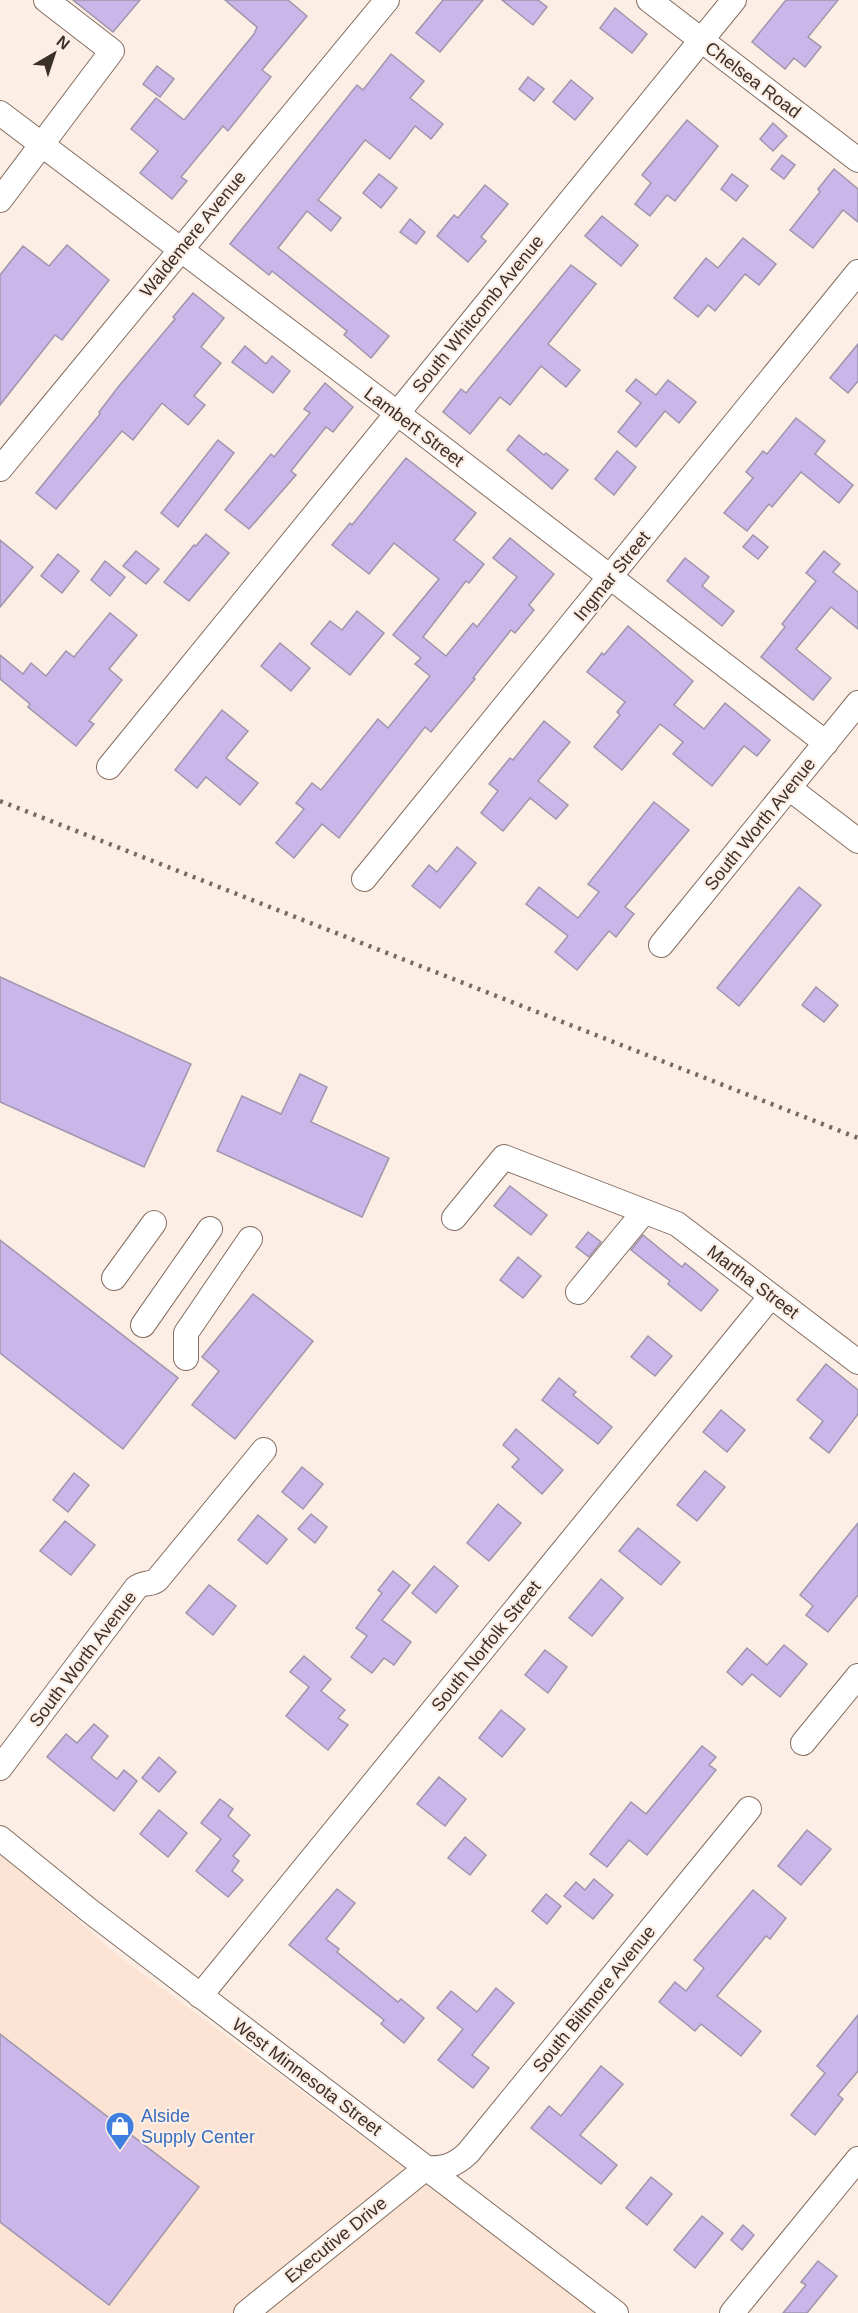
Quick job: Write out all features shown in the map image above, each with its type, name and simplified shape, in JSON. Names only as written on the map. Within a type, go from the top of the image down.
[{"type":"street","points":[[0,200],[112,51],[46,0]]},
{"type":"street","name":"Waldemere Avenue","points":[[0,469],[387,0]]},
{"type":"street","name":"Chelsea Road","points":[[650,0],[858,160]]},
{"type":"street","name":"South Whitcomb Avenue","points":[[109,767],[734,0]]},
{"type":"street","name":"Lambert Street","points":[[0,113],[397,413],[826,742]]},
{"type":"street","name":"Ingmar Street","points":[[364,879],[858,272]]},
{"type":"street","name":"South Worth Avenue","points":[[661,945],[858,703]]},
{"type":"street","points":[[789,788],[858,841]]},
{"type":"street","points":[[453,1218],[504,1156],[644,1212],[578,1292]]},
{"type":"street","name":"Martha Street","points":[[644,1212],[677,1224],[858,1362]]},
{"type":"street","points":[[114,1278],[154,1223]]},
{"type":"street","points":[[143,1325],[210,1229]]},
{"type":"street","points":[[186,1358],[186,1334],[250,1239]]},
{"type":"street","name":"South Norfolk Street","points":[[200,1996],[771,1296]]},
{"type":"street","name":"South Worth Avenue","points":[[0,1768],[136,1588],[157,1580],[264,1449]]},
{"type":"street","points":[[803,1743],[858,1676]]},
{"type":"street","name":"South Biltmore Avenue","points":[[426,2168],[441,2169],[453,2166],[471,2150],[749,1809]]},
{"type":"street","name":"West Minnesota Street","points":[[0,1838],[200,1996],[616,2313]]},
{"type":"street","points":[[732,2313],[858,2159]]},
{"type":"street","name":"Executive Drive","points":[[246,2313],[426,2168]]},
{"type":"shaded area","points":[[0,1854],[116,1954],[600,2313],[0,2313]]},
{"type":"building","points":[[73,0],[140,0],[113,32]]},
{"type":"building","points":[[225,0],[288,0],[307,16],[262,70],[271,77],[228,131],[223,126],[181,177],[187,181],[172,199],[140,173],[158,151],[131,129],[156,98],[184,120],[254,34],[257,27]]},
{"type":"building","points":[[443,0],[483,0],[440,52],[416,33]]},
{"type":"building","points":[[502,0],[538,0],[547,7],[533,25]]},
{"type":"building","points":[[786,0],[838,0],[808,37],[821,47],[805,67],[794,58],[785,69],[752,42]]},
{"type":"building","points":[[615,8],[647,34],[632,53],[600,28]]},
{"type":"building","points":[[391,54],[424,81],[410,98],[443,124],[431,139],[415,126],[390,159],[365,140],[318,200],[341,218],[331,231],[307,211],[278,248],[389,336],[371,358],[344,335],[347,331],[272,271],[269,275],[230,244],[357,85],[363,90]]},
{"type":"building","points":[[157,66],[174,79],[160,97],[143,84]]},
{"type":"building","points":[[528,77],[544,89],[534,101],[519,89]]},
{"type":"building","points":[[571,80],[593,98],[575,120],[553,102]]},
{"type":"building","points":[[687,120],[718,146],[675,201],[667,195],[650,216],[635,204],[651,183],[642,175]]},
{"type":"building","points":[[773,123],[787,136],[773,151],[760,139]]},
{"type":"building","points":[[782,155],[795,165],[784,179],[771,169]]},
{"type":"building","points":[[834,169],[858,189],[858,222],[843,210],[813,248],[790,230],[820,192],[818,189]]},
{"type":"building","points":[[379,174],[397,188],[381,208],[363,193]]},
{"type":"building","points":[[732,174],[748,186],[736,201],[721,189]]},
{"type":"building","points":[[485,185],[508,204],[481,237],[486,241],[468,262],[437,236],[454,215],[458,218]]},
{"type":"building","points":[[602,216],[638,245],[621,266],[585,236]]},
{"type":"building","points":[[410,219],[425,232],[416,244],[400,232]]},
{"type":"building","points":[[743,238],[776,264],[759,285],[745,274],[715,311],[708,305],[698,317],[674,298],[706,258],[718,268]]},
{"type":"building","points":[[67,245],[109,280],[62,340],[55,335],[0,405],[0,275],[23,246],[49,266]]},
{"type":"building","points":[[571,265],[596,284],[548,344],[580,370],[566,387],[541,366],[510,405],[500,397],[470,434],[443,412],[461,389],[466,393]]},
{"type":"building","points":[[193,293],[224,318],[201,347],[221,363],[194,396],[205,405],[188,425],[162,403],[133,440],[122,431],[56,509],[36,493],[100,414],[99,412],[119,386],[175,319],[173,317]]},
{"type":"building","points":[[858,344],[858,381],[848,393],[830,378]]},
{"type":"building","points":[[245,346],[266,364],[272,356],[290,371],[273,393],[232,362]]},
{"type":"building","points":[[636,379],[656,395],[668,380],[696,402],[679,423],[665,411],[636,447],[618,432],[641,403],[626,391]]},
{"type":"building","points":[[325,383],[353,407],[333,432],[326,427],[291,471],[296,475],[249,529],[225,510],[271,454],[274,457],[310,413],[304,409]]},
{"type":"building","points":[[796,418],[825,441],[815,454],[853,485],[839,503],[801,472],[772,507],[769,504],[747,531],[724,513],[753,478],[746,472],[763,451],[767,454]]},
{"type":"building","points":[[519,435],[568,470],[552,489],[507,450]]},
{"type":"building","points":[[218,440],[234,453],[178,527],[161,513]]},
{"type":"building","points":[[617,451],[636,467],[614,495],[595,479]]},
{"type":"building","points":[[406,458],[476,513],[454,540],[484,564],[469,583],[466,581],[423,637],[446,656],[473,623],[477,627],[517,577],[493,558],[510,538],[554,574],[529,605],[534,610],[515,633],[511,630],[473,678],[475,679],[431,732],[425,727],[339,838],[322,824],[294,858],[276,843],[304,809],[296,803],[312,783],[321,790],[378,719],[388,728],[430,676],[415,664],[421,658],[393,635],[439,579],[394,543],[369,574],[332,545],[350,523],[352,525]]},
{"type":"building","points":[[206,534],[229,553],[189,601],[164,582]]},
{"type":"building","points":[[753,535],[768,547],[758,559],[743,547]]},
{"type":"building","points":[[0,540],[33,567],[0,607]]},
{"type":"building","points":[[136,551],[159,569],[146,584],[123,566]]},
{"type":"building","points":[[824,551],[840,564],[833,572],[858,592],[858,629],[831,607],[796,649],[831,678],[813,700],[761,657],[785,627],[782,624],[816,581],[806,573]]},
{"type":"building","points":[[58,554],[79,571],[62,593],[41,576]]},
{"type":"building","points":[[685,558],[709,577],[702,586],[734,611],[722,626],[667,581]]},
{"type":"building","points":[[105,561],[125,577],[110,596],[91,580]]},
{"type":"building","points":[[357,611],[384,633],[350,675],[311,644],[330,621],[342,630]]},
{"type":"building","points":[[110,613],[137,635],[109,669],[122,680],[89,721],[94,724],[76,746],[28,707],[30,704],[0,679],[0,655],[23,674],[31,663],[46,676],[66,651],[74,657]]},
{"type":"building","points":[[628,626],[693,681],[674,705],[704,729],[725,703],[770,740],[757,756],[744,746],[712,786],[673,754],[683,742],[660,724],[622,770],[594,747],[620,715],[617,712],[625,702],[587,672]]},
{"type":"building","points":[[280,643],[310,668],[291,691],[261,666]]},
{"type":"building","points":[[222,710],[248,731],[226,758],[258,783],[240,805],[206,777],[197,788],[175,770]]},
{"type":"building","points":[[544,721],[570,742],[538,781],[568,805],[556,819],[530,798],[503,831],[481,813],[498,791],[489,784],[510,758],[513,760]]},
{"type":"building","points":[[654,802],[689,830],[625,907],[634,914],[616,937],[609,931],[577,970],[555,952],[568,936],[526,904],[539,887],[578,918],[599,892],[588,884]]},
{"type":"building","points":[[457,847],[476,863],[440,908],[412,886],[429,865],[437,872]]},
{"type":"building","points":[[799,887],[821,905],[739,1006],[717,988]]},
{"type":"building","points":[[0,977],[191,1064],[144,1167],[0,1102]]},
{"type":"building","points":[[816,987],[838,1005],[824,1022],[802,1005]]},
{"type":"building","points":[[300,1074],[327,1087],[311,1122],[389,1158],[362,1217],[217,1151],[242,1096],[281,1114]]},
{"type":"building","points":[[510,1186],[547,1215],[531,1235],[494,1206]]},
{"type":"building","points":[[588,1232],[601,1242],[589,1257],[576,1247]]},
{"type":"building","points":[[643,1235],[682,1267],[685,1263],[718,1290],[701,1311],[668,1284],[670,1281],[631,1250]]},
{"type":"building","points":[[0,1240],[178,1378],[123,1449],[0,1353]]},
{"type":"building","points":[[518,1257],[541,1276],[523,1298],[500,1280]]},
{"type":"building","points":[[253,1294],[313,1341],[235,1439],[192,1405],[219,1371],[202,1357]]},
{"type":"building","points":[[648,1336],[672,1356],[655,1376],[631,1357]]},
{"type":"building","points":[[826,1364],[858,1390],[858,1414],[829,1453],[810,1438],[823,1421],[797,1400]]},
{"type":"building","points":[[559,1378],[576,1392],[573,1395],[612,1427],[598,1444],[542,1400]]},
{"type":"building","points":[[721,1410],[745,1430],[727,1452],[703,1432]]},
{"type":"building","points":[[516,1429],[563,1470],[542,1494],[512,1467],[519,1459],[503,1445]]},
{"type":"building","points":[[302,1467],[323,1484],[303,1509],[282,1492]]},
{"type":"building","points":[[705,1471],[725,1487],[697,1521],[677,1505]]},
{"type":"building","points":[[74,1473],[89,1485],[68,1512],[53,1500]]},
{"type":"building","points":[[498,1504],[521,1523],[489,1561],[467,1543]]},
{"type":"building","points":[[311,1514],[327,1527],[315,1543],[298,1529]]},
{"type":"building","points":[[258,1515],[287,1539],[267,1564],[238,1540]]},
{"type":"building","points":[[65,1521],[95,1545],[71,1575],[40,1551]]},
{"type":"building","points":[[858,1523],[858,1595],[828,1632],[806,1615],[813,1606],[800,1595]]},
{"type":"building","points":[[638,1528],[680,1562],[661,1585],[619,1551]]},
{"type":"building","points":[[434,1566],[458,1586],[436,1613],[412,1593]]},
{"type":"building","points":[[393,1571],[410,1585],[382,1620],[411,1642],[394,1665],[384,1658],[372,1673],[351,1657],[367,1636],[356,1628],[382,1593],[378,1590]]},
{"type":"building","points":[[601,1579],[623,1598],[592,1636],[569,1618]]},
{"type":"building","points":[[209,1585],[236,1606],[213,1635],[186,1613]]},
{"type":"building","points":[[784,1645],[807,1664],[780,1697],[752,1674],[742,1685],[727,1672],[747,1648],[767,1665]]},
{"type":"building","points":[[545,1650],[567,1667],[548,1693],[525,1675]]},
{"type":"building","points":[[304,1656],[331,1679],[321,1691],[345,1710],[338,1718],[348,1725],[328,1750],[286,1716],[309,1687],[290,1672]]},
{"type":"building","points":[[501,1710],[525,1729],[502,1757],[479,1738]]},
{"type":"building","points":[[94,1724],[108,1736],[91,1758],[117,1779],[124,1770],[137,1781],[114,1811],[47,1757],[66,1734],[77,1743]]},
{"type":"building","points":[[702,1746],[716,1757],[709,1765],[716,1770],[647,1855],[629,1840],[607,1867],[590,1854],[631,1802],[646,1814]]},
{"type":"building","points":[[159,1757],[176,1772],[159,1792],[142,1778]]},
{"type":"building","points":[[439,1777],[466,1799],[445,1826],[417,1804]]},
{"type":"building","points":[[220,1799],[233,1809],[228,1816],[250,1835],[233,1856],[239,1861],[232,1871],[243,1880],[228,1897],[196,1871],[221,1839],[201,1823]]},
{"type":"building","points":[[159,1810],[187,1833],[168,1857],[140,1834]]},
{"type":"building","points":[[807,1830],[831,1849],[801,1885],[778,1866]]},
{"type":"building","points":[[465,1837],[486,1855],[470,1875],[448,1858]]},
{"type":"building","points":[[594,1879],[613,1895],[593,1919],[564,1896],[576,1882],[585,1890]]},
{"type":"building","points":[[337,1889],[355,1903],[326,1939],[339,1949],[337,1952],[398,2002],[401,1999],[424,2018],[404,2043],[381,2024],[384,2020],[289,1945]]},
{"type":"building","points":[[753,1890],[786,1918],[770,1939],[766,1936],[717,1996],[761,2031],[741,2056],[701,2024],[695,2031],[659,2002],[675,1982],[686,1991],[704,1968],[694,1960]]},
{"type":"building","points":[[546,1894],[561,1906],[547,1924],[532,1911]]},
{"type":"building","points":[[496,1988],[514,2003],[472,2055],[489,2068],[473,2088],[438,2060],[463,2029],[437,2008],[451,1991],[477,2012]]},
{"type":"building","points":[[858,2015],[858,2071],[838,2095],[843,2099],[815,2135],[791,2115],[825,2073],[817,2066]]},
{"type":"building","points":[[0,2034],[199,2187],[109,2305],[0,2222]]},
{"type":"building","points":[[601,2066],[623,2084],[580,2135],[617,2165],[601,2184],[531,2128],[549,2106],[561,2116]]},
{"type":"building","points":[[651,2177],[672,2194],[647,2225],[626,2208]]},
{"type":"building","points":[[702,2216],[723,2233],[695,2268],[674,2250]]},
{"type":"building","points":[[743,2225],[754,2235],[742,2250],[731,2240]]},
{"type":"building","points":[[818,2261],[837,2276],[807,2313],[783,2313],[806,2285],[801,2282]]},
{"type":"railway","points":[[0,801],[858,1138]]},
{"type":"place","name":"Alside Supply Center","points":[[120,2152]]}]
